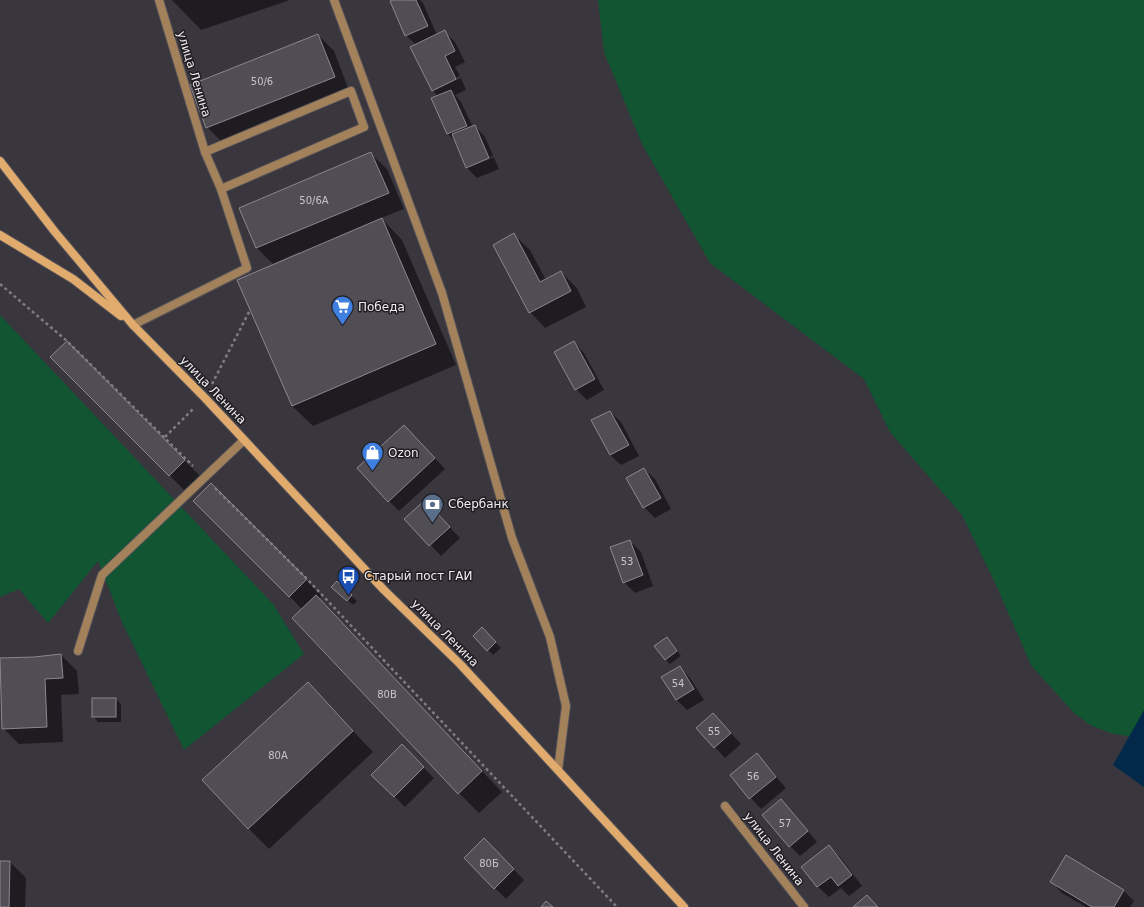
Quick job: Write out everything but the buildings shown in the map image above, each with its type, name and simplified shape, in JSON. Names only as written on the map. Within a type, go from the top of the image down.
[{"type":"main road","points":[[0,161],[55,232],[133,325]]},
{"type":"main road","points":[[0,235],[73,279],[133,325]]},
{"type":"main road","points":[[0,243],[12,242]]},
{"type":"main road","name":"улица Ленина","points":[[133,325],[205,398],[384,590],[460,664],[684,907]]},
{"type":"street","name":"улица Ленина","points":[[133,325],[247,268],[221,189],[205,152],[159,0]]},
{"type":"street","points":[[334,0],[442,293],[512,538],[550,637],[566,706],[558,770]]},
{"type":"street","points":[[205,152],[351,91],[364,127],[221,189]]},
{"type":"street","points":[[78,651],[102,575],[244,440]]},
{"type":"street","name":"улица Ленина","points":[[725,806],[804,907]]},
{"type":"path","points":[[0,284],[55,329],[165,437],[185,460],[307,579],[617,907]]},
{"type":"path","points":[[165,437],[205,398],[250,310]]},
{"type":"green space","points":[[598,0],[1144,0],[1144,739],[1110,733],[1090,725],[1073,712],[1031,665],[997,587],[962,515],[890,432],[864,379],[710,263],[642,144],[604,52]]},
{"type":"green space","points":[[0,315],[273,604],[304,654],[184,750],[122,622],[98,561],[48,623],[19,589],[0,597]]},
{"type":"water","points":[[1144,710],[1144,787],[1113,765]]},
{"type":"place","name":"Победа","points":[[343,326]]},
{"type":"place","name":"Ozon","points":[[372,472]]},
{"type":"place","name":"Сбербанк","points":[[432,524]]},
{"type":"place","name":"Старый пост ГАИ","points":[[348,596]]}]
